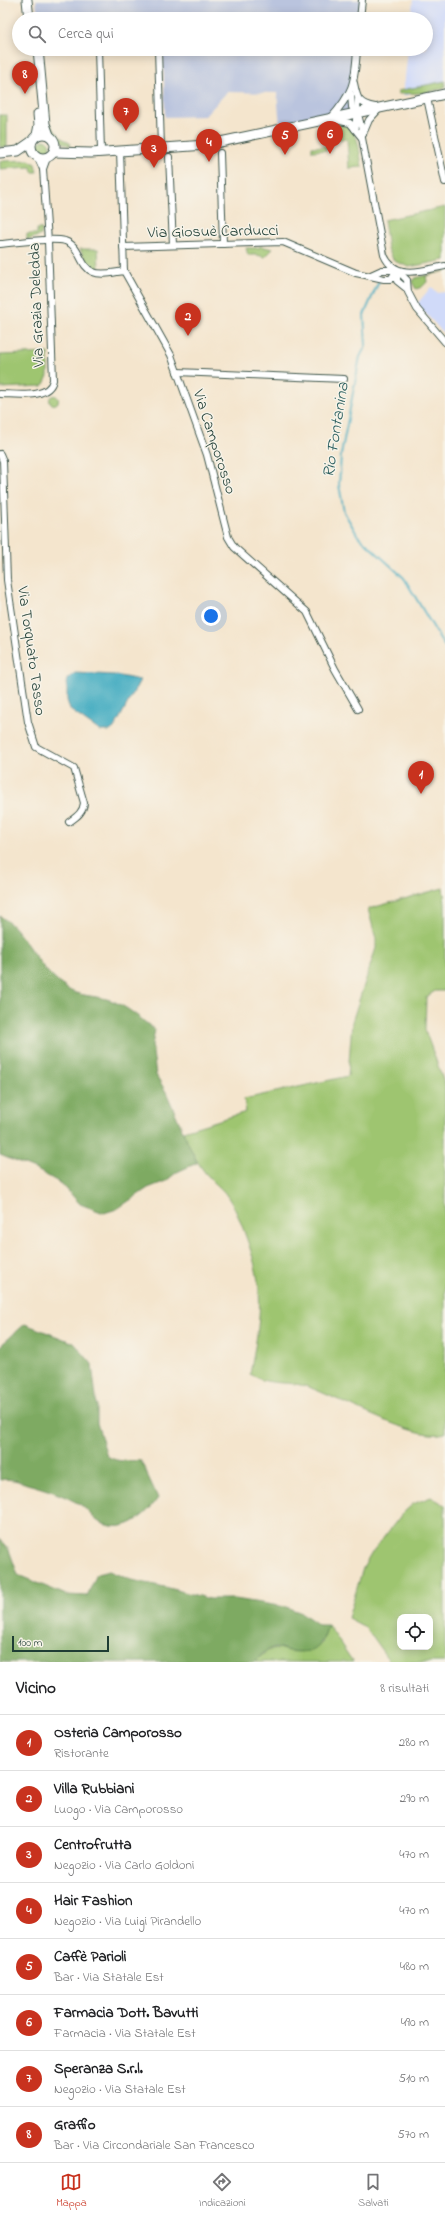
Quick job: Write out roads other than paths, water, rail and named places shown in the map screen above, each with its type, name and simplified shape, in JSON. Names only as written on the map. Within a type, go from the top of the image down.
[{"type":"street","points":[[27,0],[28,12]]},
{"type":"street","points":[[33,0],[34,12]]},
{"type":"street","points":[[361,12],[362,0]]},
{"type":"street","points":[[33,56],[39,119],[34,139],[43,155]]},
{"type":"street","points":[[39,56],[45,124],[56,147],[43,155]]},
{"type":"street","points":[[98,56],[101,151]]},
{"type":"street","points":[[158,56],[160,148]]},
{"type":"street","points":[[330,119],[347,100],[351,92],[354,83],[356,56]]},
{"type":"street","points":[[354,83],[358,100],[355,129]]},
{"type":"street","points":[[351,92],[351,104],[359,118],[381,242],[387,260],[407,280],[408,289],[417,309],[445,342]]},
{"type":"street","points":[[0,153],[18,151],[43,133],[71,149],[101,151],[206,145],[445,94]]},
{"type":"street","points":[[427,98],[445,182]]},
{"type":"street","points":[[358,100],[363,105],[380,108]]},
{"type":"street","points":[[362,136],[369,120],[380,108]]},
{"type":"street","points":[[330,119],[350,123],[362,136]]},
{"type":"street","name":"Via Camporosso","points":[[120,150],[124,271],[171,355],[207,454],[231,542],[307,612],[335,669],[358,709]]},
{"type":"street","points":[[0,158],[92,153],[101,151]]},
{"type":"street","points":[[220,153],[223,244]]},
{"type":"street","name":"Via Grazia Deledda","points":[[0,394],[43,392],[52,386],[48,241],[43,155]]},
{"type":"street","name":"Via Grazia Deledda","points":[[43,155],[43,169]]},
{"type":"street","points":[[169,157],[173,245]]},
{"type":"street","points":[[0,244],[64,241],[70,243],[77,250],[89,269],[93,272],[124,271]]},
{"type":"street","name":"Via Giosuè Carducci","points":[[123,247],[283,242],[356,273],[379,278],[397,270]]},
{"type":"street","points":[[371,276],[387,260]]},
{"type":"street","points":[[371,276],[382,270],[417,272],[445,266]]},
{"type":"street","points":[[177,372],[344,379]]},
{"type":"street","name":"Via Torquato Tasso","points":[[0,454],[3,461],[7,580],[28,722],[36,747],[74,768],[84,803],[80,814],[68,822]]},
{"type":"water","points":[[75,673],[115,675],[140,680],[115,727],[110,731],[100,731],[70,710],[67,700],[67,679]]},
{"type":"waterway","name":"Rio Fontanina","points":[[379,281],[364,315],[366,345],[360,357],[341,455],[339,485],[344,512],[358,536],[404,578],[445,647]]},
{"type":"place","name":"Graffio","points":[[25,94]]},
{"type":"place","name":"Speranza S.r.l.","points":[[126,131]]},
{"type":"place","name":"Farmacia Dott. Bavutti","points":[[330,154]]},
{"type":"place","name":"Caffè Parioli","points":[[285,155]]},
{"type":"place","name":"Hair Fashion","points":[[209,162]]},
{"type":"place","name":"Centrofrutta","points":[[154,168]]},
{"type":"place","name":"Villa Rubbiani","points":[[188,336]]},
{"type":"place","name":"Osteria Camporosso","points":[[421,794]]}]
